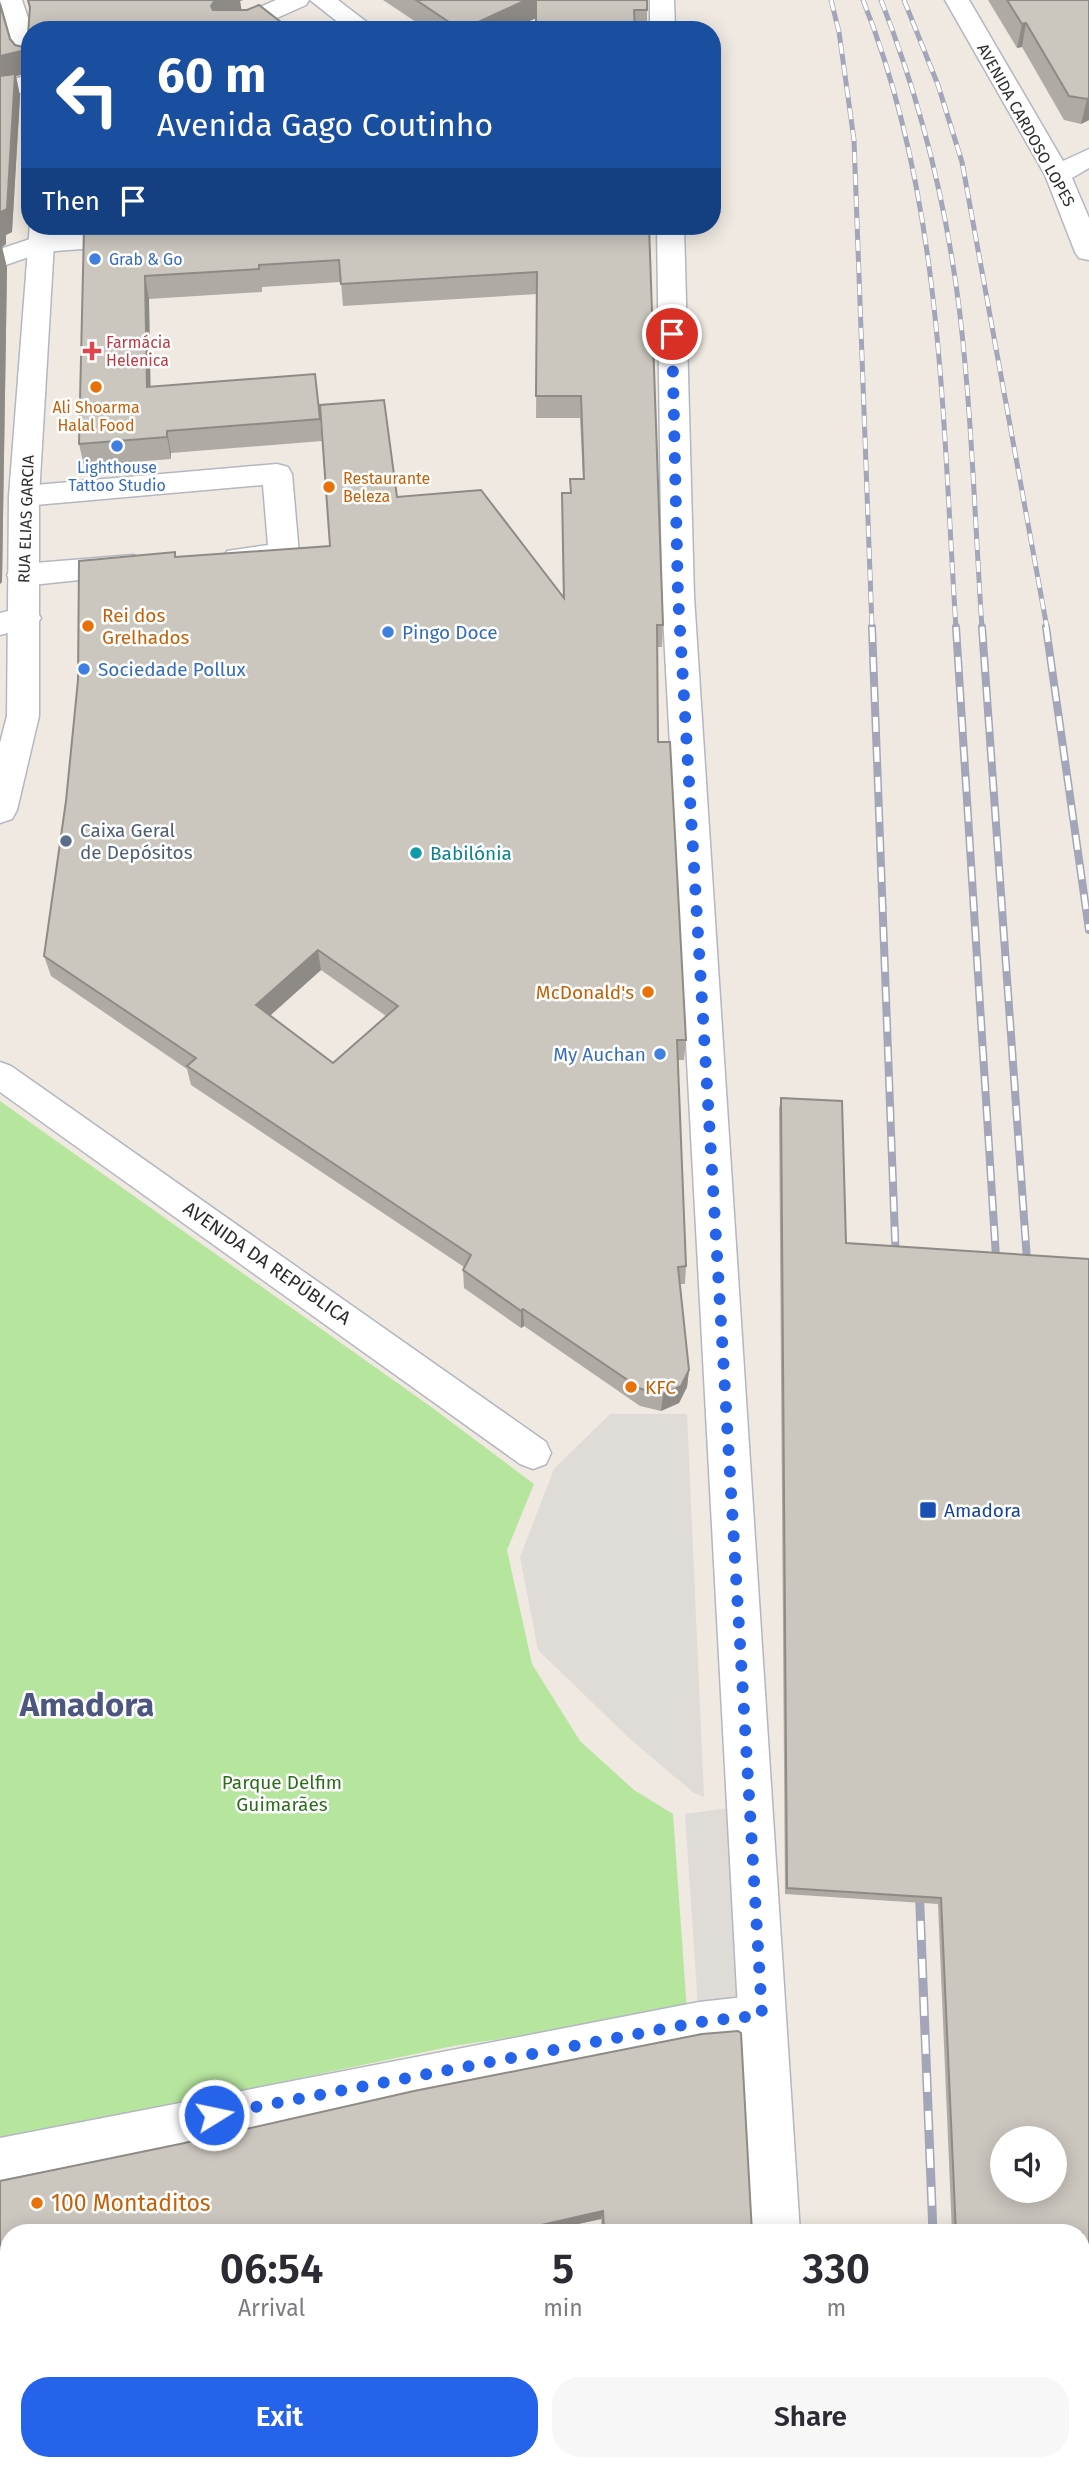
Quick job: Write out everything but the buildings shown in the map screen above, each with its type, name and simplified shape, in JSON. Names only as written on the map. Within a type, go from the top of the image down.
[{"type":"street","points":[[10,0],[21,33]]},
{"type":"street","points":[[248,21],[297,0]]},
{"type":"street","points":[[321,0],[352,21]]},
{"type":"street","points":[[662,0],[663,21]]},
{"type":"street","name":"AVENIDA CARDOSO LOPES","points":[[957,0],[1058,175],[1088,246]]},
{"type":"street","points":[[262,15],[270,21]]},
{"type":"street","points":[[0,90],[21,85]]},
{"type":"street","points":[[1058,175],[1089,157]]},
{"type":"street","points":[[0,259],[40,235],[167,236]]},
{"type":"street","name":"RUA ELIAS GARCIA","points":[[0,810],[23,716],[13,621],[23,575],[24,496],[38,305],[40,235]]},
{"type":"street","points":[[670,235],[678,596],[774,2224]]},
{"type":"street","points":[[24,496],[277,474],[284,554],[216,560]]},
{"type":"street","points":[[23,575],[161,564]]},
{"type":"street","name":"AVENIDA DA REPÚBLICA","points":[[0,1075],[533,1453]]},
{"type":"street","points":[[0,2158],[699,2022],[762,2015]]},
{"type":"green space","name":"Parque Delfim Guimarães","points":[[0,1101],[434,1409],[534,1484],[507,1550],[532,1664],[580,1741],[634,1790],[673,1814],[687,2011],[453,2046],[0,2141]]},
{"type":"shaded area","points":[[610,1414],[687,1414],[704,1797],[694,1793],[631,1740],[538,1650],[520,1557],[554,1469]]},
{"type":"shaded area","points":[[750,1805],[762,2015],[699,2022],[685,1814]]},
{"type":"railway","points":[[831,0],[839,32],[854,140],[872,628]]},
{"type":"railway","points":[[863,0],[889,76],[909,153],[924,231],[942,389],[956,628]]},
{"type":"railway","points":[[881,0],[931,155],[955,274],[968,393],[982,628]]},
{"type":"railway","points":[[904,0],[938,85],[962,162],[1047,628]]},
{"type":"railway","points":[[872,627],[896,1264]]},
{"type":"railway","points":[[956,627],[997,1273]]},
{"type":"railway","points":[[982,627],[1028,1274]]},
{"type":"railway","points":[[1046,627],[1089,930]]},
{"type":"railway","points":[[919,1883],[933,2224]]},
{"type":"place","name":"Grab & Go","points":[[95,259]]},
{"type":"place","name":"Farmácia Helenica","points":[[92,351]]},
{"type":"place","name":"Ali Shoarma Halal Food","points":[[96,387]]},
{"type":"place","name":"Lighthouse Tattoo Studio","points":[[117,446]]},
{"type":"place","name":"Restaurante Beleza","points":[[329,487]]},
{"type":"place","name":"Rei dos Grelhados","points":[[88,626]]},
{"type":"place","name":"Pingo Doce","points":[[388,632]]},
{"type":"place","name":"Sociedade Pollux","points":[[84,669]]},
{"type":"place","name":"Caixa Geral de Depósitos","points":[[66,841]]},
{"type":"place","name":"Babilónia","points":[[416,853]]},
{"type":"place","name":"McDonald's","points":[[648,992]]},
{"type":"place","name":"My Auchan","points":[[660,1054]]},
{"type":"place","name":"KFC","points":[[631,1387]]},
{"type":"place","name":"Amadora","points":[[928,1510]]},
{"type":"place","name":"100 Montaditos","points":[[37,2203]]},
{"type":"district","name":"Amadora","points":[[87,1705]]},
{"type":"route","points":[[214,2115],[699,2022],[762,2015],[678,596],[672,334]]}]
